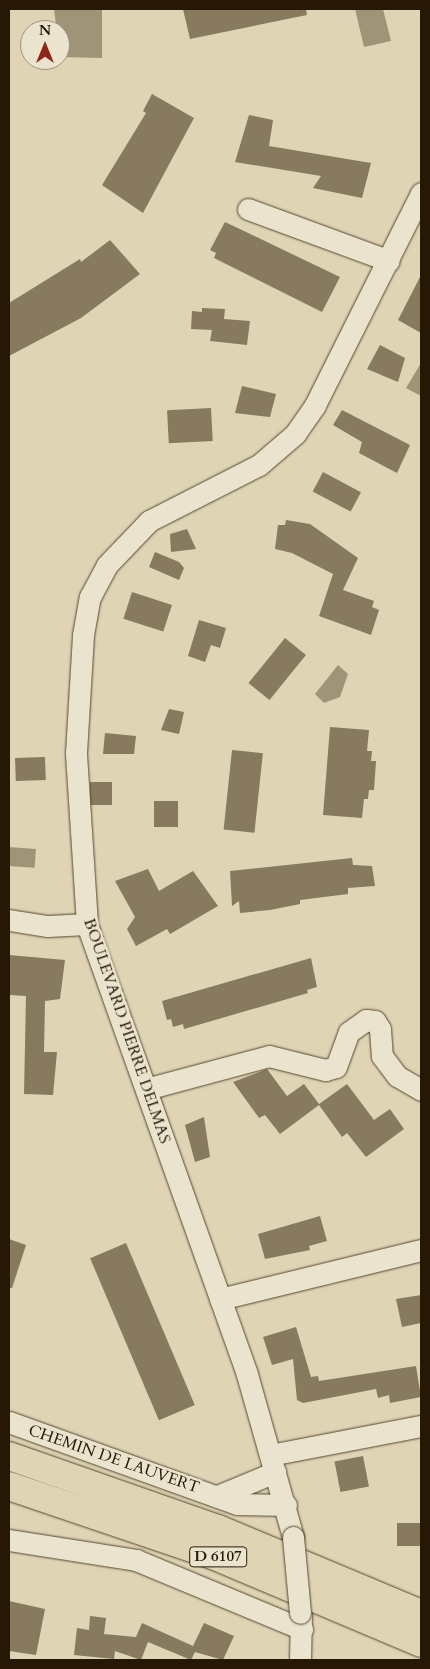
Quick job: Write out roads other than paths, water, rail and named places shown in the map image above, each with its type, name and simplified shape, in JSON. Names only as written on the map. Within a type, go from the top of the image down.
[{"type":"highway","name":"D 6107","points":[[9,1456],[218,1529],[421,1614]]},
{"type":"highway","name":"D 6107","points":[[9,1486],[213,1555],[421,1643]]},
{"type":"street","name":"BOULEVARD PIERRE DELMAS","points":[[300,1660],[301,1621],[293,1537],[286,1505],[220,1299],[87,924],[76,753],[83,635],[90,597],[106,565],[149,521],[259,465],[295,434],[315,405],[389,261],[421,193]]},
{"type":"street","points":[[248,208],[389,261]]},
{"type":"street","points":[[9,920],[48,926],[87,924]]},
{"type":"street","points":[[146,1089],[269,1056],[325,1070],[336,1067],[349,1032],[366,1020],[375,1021],[380,1029],[382,1056],[397,1076],[421,1090]]},
{"type":"street","points":[[220,1299],[421,1250]]},
{"type":"street","name":"CHEMIN DE LAUVERT","points":[[9,1422],[220,1496],[237,1504],[286,1505]]},
{"type":"street","name":"CHEMIN DE LAUVERT","points":[[220,1496],[273,1464],[421,1426]]},
{"type":"street","points":[[9,1540],[136,1560],[301,1621]]}]
